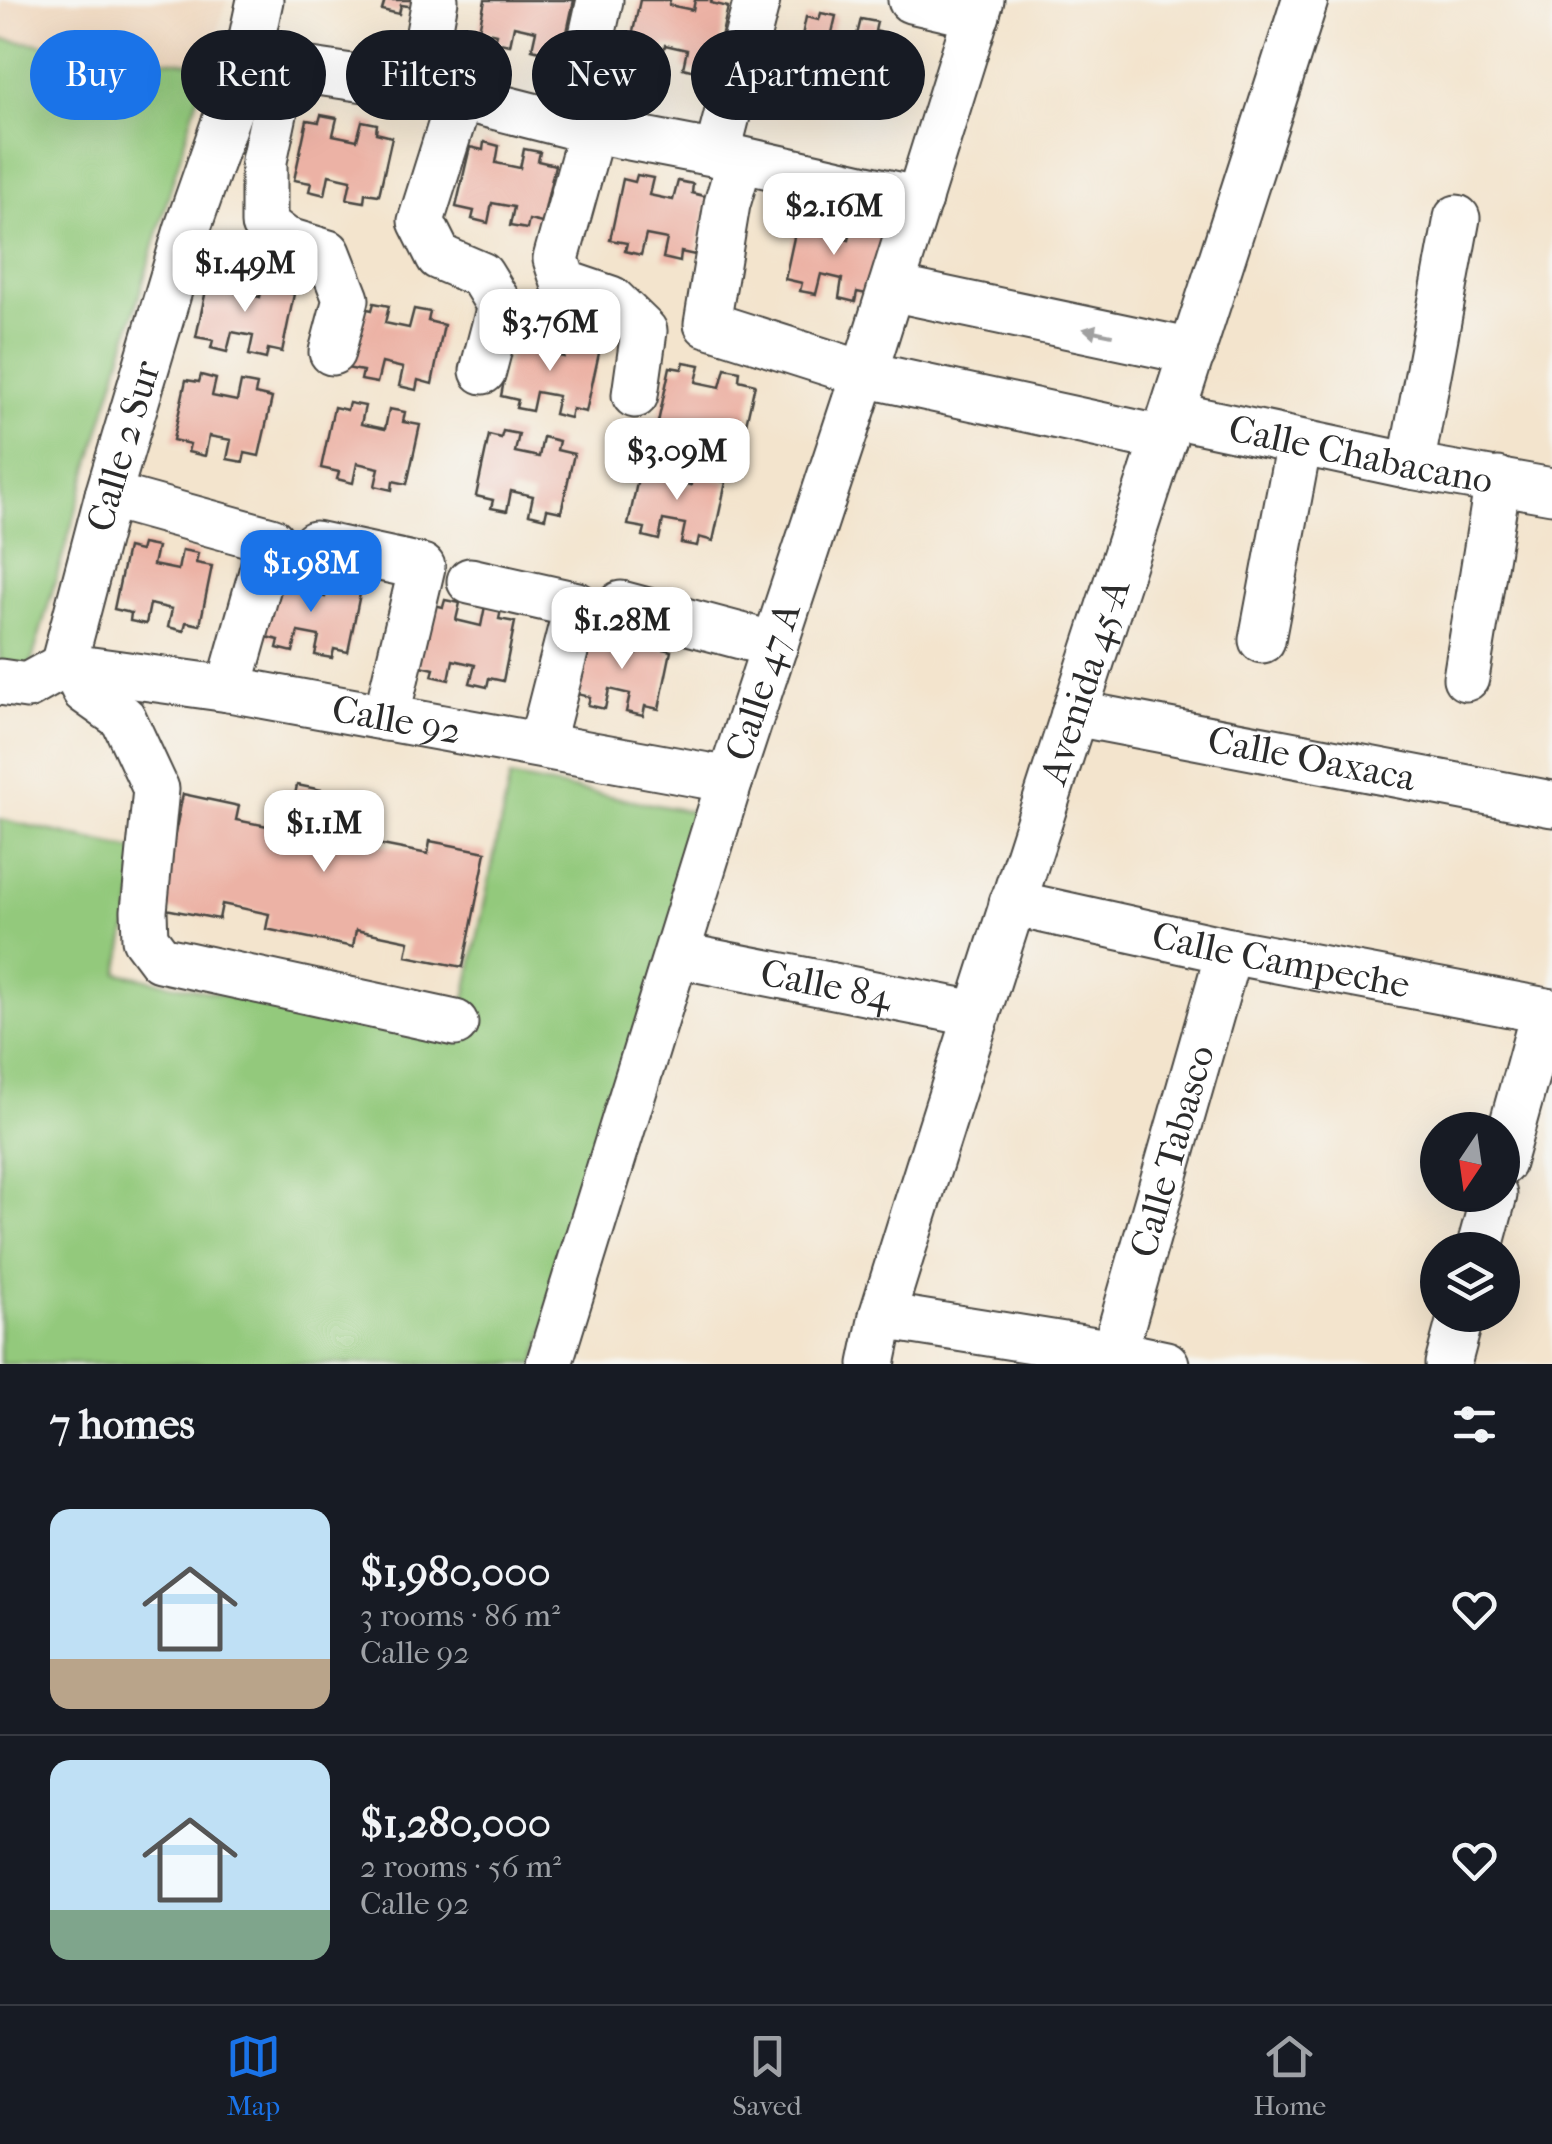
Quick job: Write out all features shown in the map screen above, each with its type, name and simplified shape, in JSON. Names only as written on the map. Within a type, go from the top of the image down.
[{"type":"street","name":"Calle 2 Sur","points":[[260,0],[263,30]]},
{"type":"street","points":[[435,0],[437,30]]},
{"type":"street","points":[[600,0],[582,127],[556,260],[564,283],[611,299],[644,331],[635,395]]},
{"type":"street","points":[[728,157],[757,0]]},
{"type":"street","points":[[911,0],[979,8]]},
{"type":"street","name":"Avenida 45-A","points":[[872,1364],[882,1316],[976,1014],[1305,0]]},
{"type":"street","name":"Calle 47 A","points":[[549,1364],[730,780],[979,8]]},
{"type":"street","points":[[512,110],[919,200]]},
{"type":"street","name":"Calle 2 Sur","points":[[68,667],[108,494],[187,230],[238,120]]},
{"type":"street","points":[[265,120],[264,224],[285,240],[328,253],[346,300],[332,352]]},
{"type":"street","points":[[436,120],[421,221],[440,257],[481,275],[500,306],[482,371]]},
{"type":"street","name":"Calle Chabacano","points":[[728,157],[727,204],[707,324],[864,374],[1168,427],[1299,443],[1552,491]]},
{"type":"street","points":[[1411,466],[1457,218]]},
{"type":"street","points":[[891,288],[1193,352]]},
{"type":"street","points":[[1262,640],[1299,443]]},
{"type":"street","points":[[1466,678],[1498,480]]},
{"type":"street","points":[[108,494],[271,540],[230,689]]},
{"type":"street","points":[[315,544],[422,567],[386,718]]},
{"type":"street","points":[[470,581],[577,606],[541,746]]},
{"type":"street","points":[[621,604],[775,645]]},
{"type":"street","points":[[0,682],[26,686],[68,667],[85,691],[122,718],[156,789],[144,911],[145,939],[160,958],[455,1023]]},
{"type":"street","name":"Calle 92","points":[[68,667],[230,689],[730,780]]},
{"type":"street","name":"Calle Oaxaca","points":[[1074,713],[1552,804]]},
{"type":"street","name":"Calle Campeche","points":[[1012,903],[1229,950],[1548,1011]]},
{"type":"street","name":"Calle Tabasco","points":[[1114,1353],[1229,950]]},
{"type":"street","name":"Calle 84","points":[[677,954],[976,1014]]},
{"type":"street","points":[[1517,1112],[1548,1011]]},
{"type":"street","points":[[882,1316],[1166,1364]]},
{"type":"street","points":[[1448,1364],[1456,1332]]},
{"type":"shaded area","points":[[0,0],[227,0],[218,30],[181,30],[181,62],[161,59],[161,30],[30,30],[30,43],[0,39]]},
{"type":"green space","points":[[0,39],[30,43],[30,120],[161,120],[161,59],[181,62],[181,120],[191,120],[30,667],[0,662]]},
{"type":"green space","points":[[510,777],[704,814],[535,1364],[0,1364],[0,819],[143,852],[118,973],[456,1043]]},
{"type":"building","points":[[385,0],[416,0],[415,7],[401,5],[399,14],[382,10]]},
{"type":"building","points":[[485,0],[574,0],[567,30],[514,26],[512,36],[512,30],[479,30]]},
{"type":"building","points":[[640,0],[670,0],[669,5],[693,10],[695,0],[712,0],[711,3],[728,7],[723,30],[691,30],[691,70],[683,68],[687,50],[671,46],[671,30],[633,30]]},
{"type":"building","points":[[821,13],[836,16],[833,30],[803,30],[806,17],[819,20]]},
{"type":"building","points":[[861,19],[877,22],[875,30],[858,30]]},
{"type":"building","points":[[326,116],[337,118],[333,135],[357,140],[362,121],[377,124],[376,133],[392,137],[379,195],[365,193],[364,202],[347,199],[351,180],[329,175],[325,195],[309,191],[311,183],[294,180],[307,120],[326,120]]},
{"type":"building","points":[[484,142],[499,146],[496,163],[520,168],[524,149],[540,152],[538,161],[555,165],[542,223],[529,220],[527,229],[510,226],[514,207],[492,203],[488,223],[472,219],[474,211],[456,207],[470,147],[483,150]]},
{"type":"building","points":[[637,175],[653,178],[649,195],[673,200],[678,181],[693,184],[692,193],[708,197],[695,255],[681,252],[680,262],[663,258],[667,239],[646,235],[641,255],[625,251],[627,243],[610,240],[623,179],[635,182]]},
{"type":"building","points":[[812,215],[828,218],[824,235],[849,240],[853,220],[869,224],[867,233],[884,237],[871,295],[857,292],[855,302],[839,298],[842,279],[821,274],[816,294],[800,291],[802,283],[785,279],[798,219],[811,222]]},
{"type":"building","points":[[223,272],[239,275],[235,292],[260,297],[264,278],[280,281],[278,290],[294,294],[282,352],[268,349],[266,359],[249,355],[253,336],[232,332],[227,352],[211,348],[213,340],[196,337],[209,276],[222,279]]},
{"type":"building","points":[[374,303],[389,306],[385,323],[409,328],[414,309],[430,312],[428,321],[444,325],[432,384],[418,380],[416,390],[399,386],[403,368],[382,363],[377,383],[361,380],[363,371],[346,368],[359,307],[372,310]]},
{"type":"building","points":[[528,331],[544,334],[540,352],[564,357],[568,337],[584,341],[582,350],[599,353],[586,412],[572,409],[570,418],[554,414],[558,396],[536,392],[532,411],[516,408],[518,400],[501,396],[513,336],[526,338]]},
{"type":"building","points":[[684,362],[700,365],[696,382],[720,387],[725,368],[740,371],[739,380],[755,384],[742,442],[728,440],[727,449],[710,445],[714,427],[692,422],[688,442],[672,438],[674,430],[657,427],[670,367],[682,369]]},
{"type":"building","points":[[201,375],[216,379],[212,396],[237,401],[241,382],[257,385],[255,394],[272,398],[259,456],[245,453],[243,462],[227,459],[231,440],[209,436],[205,456],[188,452],[190,444],[173,440],[186,380],[199,382]]},
{"type":"building","points":[[349,403],[365,406],[361,424],[385,429],[389,409],[405,412],[403,422],[420,425],[407,484],[393,481],[392,490],[375,486],[379,468],[357,463],[353,483],[337,479],[339,472],[321,468],[334,407],[347,410]]},
{"type":"building","points":[[503,431],[519,434],[515,452],[539,457],[543,437],[559,441],[557,450],[574,454],[561,512],[547,509],[545,518],[529,514],[533,496],[511,491],[507,511],[491,508],[493,500],[476,496],[489,435],[501,438]]},
{"type":"building","points":[[655,460],[670,463],[667,480],[691,485],[695,466],[711,469],[709,478],[726,482],[713,541],[699,537],[697,546],[681,543],[685,524],[663,520],[659,540],[643,536],[645,528],[628,525],[641,464],[653,467]]},
{"type":"building","points":[[142,544],[157,547],[153,565],[178,570],[182,550],[198,553],[196,563],[212,566],[200,625],[186,622],[184,631],[168,627],[172,609],[150,604],[146,624],[130,621],[131,613],[114,609],[127,548],[140,551]]},
{"type":"building","points":[[289,571],[305,575],[301,592],[325,597],[330,578],[346,581],[344,590],[360,594],[348,652],[334,649],[332,658],[315,655],[319,636],[298,632],[293,652],[277,648],[279,640],[262,636],[275,576],[288,579]]},
{"type":"building","points":[[445,600],[460,603],[456,620],[481,626],[485,606],[501,610],[499,619],[515,622],[503,681],[489,678],[487,687],[470,683],[475,665],[453,660],[449,680],[432,676],[434,669],[417,665],[430,604],[443,607]]},
{"type":"building","points":[[601,628],[616,632],[612,649],[637,654],[641,635],[657,638],[655,647],[671,651],[659,709],[645,706],[643,716],[626,712],[630,694],[609,689],[605,709],[588,705],[590,697],[573,693],[586,633],[599,636]]},
{"type":"building","points":[[297,785],[381,802],[372,843],[428,854],[430,841],[486,852],[463,967],[406,956],[409,941],[356,930],[353,947],[266,929],[269,914],[222,904],[219,919],[160,908],[183,794],[239,806],[236,820],[288,830]]}]
